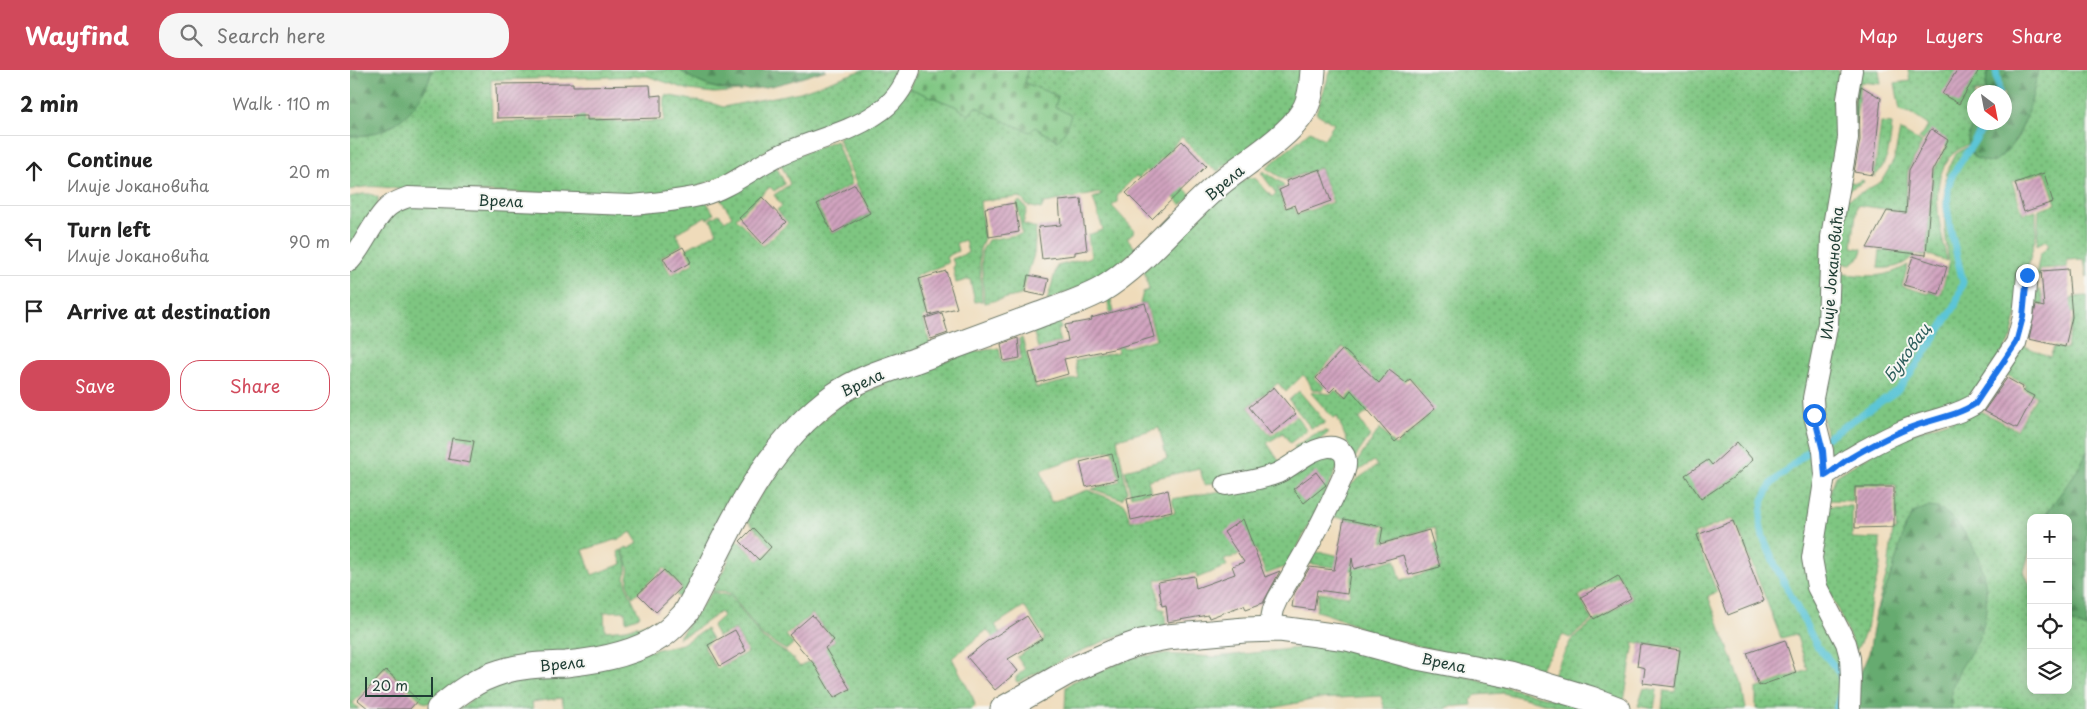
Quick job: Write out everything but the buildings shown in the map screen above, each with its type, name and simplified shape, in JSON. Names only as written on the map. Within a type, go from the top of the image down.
[{"type":"street","name":"Врела","points":[[350,261],[358,252],[386,208],[408,197],[631,205],[667,202],[704,195],[733,182],[774,158],[851,127],[875,115],[891,102],[906,83],[910,70]]},
{"type":"street","name":"Врела","points":[[439,709],[476,682],[500,672],[522,666],[568,664],[607,657],[641,647],[659,638],[672,628],[686,612],[748,492],[783,443],[813,412],[836,394],[898,366],[1067,305],[1101,290],[1130,268],[1222,182],[1286,131],[1304,111],[1312,83],[1313,70]]},
{"type":"street","name":"Илије Јокановића","points":[[1850,709],[1851,678],[1846,642],[1823,601],[1813,572],[1812,558],[1825,476],[1823,451],[1814,415],[1813,398],[1828,323],[1831,237],[1848,138],[1847,99],[1852,70]]},
{"type":"street","points":[[1825,476],[1848,459],[1880,442],[1918,425],[1966,410],[1975,404],[2016,343],[2023,317],[2027,275]]},
{"type":"street","points":[[1226,485],[1263,478],[1277,473],[1324,448],[1340,449],[1345,457],[1346,466],[1325,517],[1278,598],[1273,609],[1269,629]]},
{"type":"street","name":"Врела","points":[[1003,709],[1068,672],[1141,642],[1166,637],[1269,629],[1311,632],[1346,638],[1417,657],[1510,675],[1591,699],[1617,709]]},
{"type":"green space","points":[[350,70],[432,70],[421,97],[403,118],[379,132],[350,136]]},
{"type":"green space","points":[[432,70],[680,70],[694,80],[709,86],[725,90],[742,91],[714,93],[689,90],[647,76],[491,80],[492,122],[577,120],[577,105],[584,105],[585,122],[664,121],[665,95],[723,107],[800,92],[863,70],[899,70],[898,76],[886,91],[871,105],[769,149],[725,175],[692,189],[663,196],[404,190],[377,187],[350,190],[350,136],[368,135],[393,126],[429,81]]},
{"type":"green space","points":[[680,70],[826,70],[770,86],[733,90],[697,81]]},
{"type":"green space","points":[[917,70],[1027,70],[1025,83],[1058,96],[1055,107],[1071,115],[1066,129],[1058,141],[1035,127],[1030,132],[992,116],[976,106],[969,115],[955,106],[909,88]]},
{"type":"green space","points":[[1027,70],[1303,70],[1299,96],[1284,120],[1218,171],[1210,167],[1182,137],[1158,162],[1192,196],[1181,205],[1147,170],[1139,178],[1136,176],[1117,195],[1117,202],[1112,206],[1135,231],[1127,238],[1136,249],[1098,279],[1047,301],[1057,266],[1091,257],[1088,235],[1103,230],[1093,198],[1102,195],[1100,193],[1044,203],[1041,209],[1028,206],[1020,197],[980,201],[984,238],[979,252],[982,301],[975,302],[970,279],[956,283],[953,267],[955,266],[952,259],[968,253],[965,240],[956,243],[958,251],[946,257],[948,263],[916,276],[927,315],[923,317],[930,344],[829,386],[683,595],[678,597],[676,595],[682,588],[664,568],[633,597],[628,584],[628,565],[622,550],[627,547],[629,549],[638,543],[631,532],[622,538],[583,550],[592,575],[622,564],[618,552],[621,550],[627,564],[625,578],[627,588],[640,616],[626,621],[625,611],[604,612],[605,631],[627,629],[663,618],[667,619],[637,637],[428,703],[423,702],[385,667],[353,703],[359,709],[350,709],[350,271],[374,233],[401,205],[705,199],[714,214],[707,219],[706,216],[676,233],[682,245],[661,257],[671,275],[694,263],[686,249],[717,232],[710,219],[719,214],[725,221],[732,216],[721,200],[743,182],[775,164],[785,184],[774,191],[770,187],[736,218],[763,246],[788,223],[777,210],[782,206],[774,195],[790,184],[780,162],[836,140],[852,184],[816,204],[832,234],[871,213],[855,181],[838,138],[909,88],[955,106],[969,115],[976,106],[992,116],[1035,127],[1058,141],[1055,107],[1058,96],[1025,83]]},
{"type":"green space","points":[[1331,70],[1838,70],[1844,84],[1810,542],[1840,644],[1846,709],[1756,709],[1756,689],[1808,670],[1796,634],[1781,638],[1734,518],[1694,534],[1717,592],[1708,596],[1741,682],[1746,709],[1662,709],[1664,691],[1675,692],[1682,648],[1634,643],[1624,701],[1554,677],[1554,672],[1571,640],[1594,621],[1632,598],[1618,574],[1579,596],[1592,620],[1570,638],[1563,635],[1538,672],[1406,643],[1370,632],[1316,611],[1319,592],[1349,596],[1353,570],[1305,563],[1312,552],[1327,553],[1375,565],[1395,559],[1401,580],[1441,568],[1434,544],[1439,542],[1435,527],[1382,542],[1385,526],[1329,516],[1349,487],[1377,466],[1374,461],[1346,478],[1380,428],[1395,446],[1426,418],[1411,400],[1421,390],[1409,377],[1359,419],[1370,436],[1354,459],[1337,416],[1333,418],[1311,393],[1331,394],[1335,390],[1346,399],[1371,374],[1343,347],[1314,378],[1325,388],[1323,390],[1312,389],[1308,380],[1303,375],[1286,392],[1278,383],[1248,407],[1271,436],[1296,416],[1307,430],[1290,443],[1283,433],[1267,443],[1279,461],[1296,450],[1294,447],[1315,434],[1329,432],[1314,445],[1271,469],[1205,485],[1199,468],[1148,480],[1151,492],[1131,496],[1125,470],[1167,459],[1159,428],[1117,439],[1127,491],[1122,499],[1092,489],[1120,481],[1112,450],[1079,457],[1041,470],[1051,502],[1088,490],[1125,504],[1130,521],[1175,513],[1172,499],[1222,491],[1327,452],[1341,461],[1288,566],[1266,574],[1256,549],[1224,560],[1227,566],[1197,578],[1196,573],[1156,580],[1160,609],[1164,609],[1166,626],[1114,637],[1018,682],[1016,677],[1025,669],[1017,657],[1045,639],[1024,606],[995,625],[1012,653],[1008,656],[987,630],[952,658],[973,698],[975,705],[972,709],[564,709],[562,698],[532,702],[533,709],[459,709],[485,690],[501,683],[682,644],[706,629],[712,639],[704,647],[717,669],[748,652],[735,629],[718,637],[712,626],[723,616],[720,612],[693,631],[678,638],[712,592],[731,596],[762,638],[790,655],[800,667],[807,662],[809,663],[835,640],[812,614],[786,635],[793,644],[786,650],[762,636],[731,594],[724,591],[712,591],[727,564],[735,541],[740,542],[758,561],[773,548],[748,521],[747,515],[796,445],[838,406],[892,380],[972,352],[999,348],[1002,363],[1021,360],[1019,339],[1022,338],[1036,388],[1078,378],[1075,361],[1118,352],[1107,298],[1110,296],[1123,348],[1156,339],[1146,303],[1140,304],[1143,292],[1149,290],[1144,270],[1227,191],[1249,177],[1256,179],[1272,197],[1276,193],[1261,173],[1263,171],[1282,183],[1284,187],[1278,189],[1285,210],[1294,207],[1297,215],[1333,202],[1320,168],[1285,180],[1266,168],[1310,131],[1324,139],[1334,124],[1316,113]]},
{"type":"green space","points":[[1858,70],[1879,70],[1881,84],[1860,82],[1849,181],[1855,183],[1863,180],[1864,182],[1842,193]]},
{"type":"green space","points":[[1908,70],[1988,70],[1986,85],[1967,85],[1967,130],[1970,130],[1968,144],[1949,158],[1939,182],[1939,222],[1947,261],[1926,254],[1924,257],[1916,254],[1916,247],[1927,247],[1933,172],[1947,146],[1927,135],[1923,141],[1919,139],[1928,125],[1910,113],[1900,110],[1895,83],[1910,81]]},
{"type":"green space","points":[[1988,70],[2038,70],[2029,110],[2019,134],[2003,155],[1992,163],[1975,158],[1968,143],[1970,131],[2012,130],[2012,85],[1986,85]]},
{"type":"green space","points":[[2038,70],[2087,70],[2087,277],[2084,259],[2067,260],[2067,267],[2040,269],[2039,277],[2036,276],[2040,254],[2049,245],[2046,240],[2037,245],[2039,209],[2056,204],[2045,171],[2012,182],[2023,214],[2036,210],[2036,234],[2011,338],[1977,396],[1832,466],[1819,394],[1839,276],[1844,274],[1884,275],[1908,265],[1902,286],[1928,294],[1929,292],[1940,295],[1949,266],[1944,197],[1947,172],[1956,154],[1968,146],[1975,158],[2017,140],[2027,114]]},
{"type":"green space","points":[[1881,123],[1892,124],[1886,159],[1874,177]]},
{"type":"green space","points":[[1900,130],[1922,143],[1908,170],[1903,246],[1914,247],[1914,255],[1898,266],[1878,268],[1880,251],[1883,252],[1884,248],[1895,249],[1899,211],[1857,205],[1852,247],[1862,249],[1861,256],[1850,265],[1838,262],[1835,238],[1847,200],[1881,182],[1894,160]]},
{"type":"green space","points":[[363,194],[378,197],[378,204],[350,252],[350,197]]},
{"type":"green space","points":[[1020,201],[1027,209],[1023,224],[1036,228],[1034,254],[1021,295],[984,303],[981,252],[988,240],[1022,234],[1017,203]]},
{"type":"green space","points":[[2040,289],[2043,301],[2087,296],[2087,451],[2079,468],[2046,514],[2027,514],[2027,561],[2024,571],[2027,578],[2027,694],[2072,694],[2072,623],[2087,629],[2087,709],[1951,709],[1952,686],[1957,673],[1978,638],[1986,590],[1978,558],[1964,532],[1942,509],[1892,573],[1876,612],[1888,570],[1893,530],[1896,530],[1896,485],[1853,485],[1852,501],[1827,500],[1836,476],[1900,437],[1980,411],[2017,430],[2036,396],[2024,389],[2026,385],[2003,373],[2020,344],[2050,357],[2054,347],[2066,349],[2075,313],[2029,302]]},
{"type":"green space","points":[[1059,320],[1061,329],[1057,330],[1060,342],[1038,348],[1033,330]]},
{"type":"green space","points":[[1299,391],[1326,423],[1311,428],[1289,400]]},
{"type":"green space","points":[[2087,451],[2087,629],[2072,623],[2072,514],[2046,514],[2079,468]]},
{"type":"green space","points":[[1827,506],[1852,506],[1852,538],[1880,539],[1880,566],[1871,602],[1867,629],[1856,651],[1819,567]]},
{"type":"green space","points":[[1927,507],[1939,509],[1952,518],[1971,543],[1982,569],[1985,584],[1986,612],[1983,626],[1978,640],[1958,672],[1952,689],[1951,709],[1856,709],[1860,674],[1869,653],[1876,612],[1892,573],[1905,527],[1913,513]]},
{"type":"green space","points":[[1327,645],[1476,679],[1589,709],[1569,709],[1503,693],[1476,695],[1471,700],[1472,705],[1446,707],[1446,709],[1385,709],[1381,696],[1316,699],[1268,709],[1065,709],[1066,687],[1072,682],[1135,657],[1162,654],[1215,657]]},
{"type":"green space","points":[[1644,688],[1657,690],[1654,709],[1638,706]]},
{"type":"waterway","name":"Буковац","points":[[1996,70],[1998,85]]},
{"type":"waterway","name":"Буковац","points":[[1836,709],[1842,689],[1841,674],[1817,646],[1776,567],[1763,537],[1760,523],[1763,500],[1772,483],[1813,447],[1898,390],[1923,356],[1955,306],[1963,282],[1950,227],[1947,207],[1948,188],[1951,177],[1982,130]]},
{"type":"route","points":[[1814,415],[1823,451],[1825,476],[1848,459],[1905,430],[1924,422],[1966,410],[1975,404],[1985,391],[2016,343],[2023,317],[2027,275]]}]
